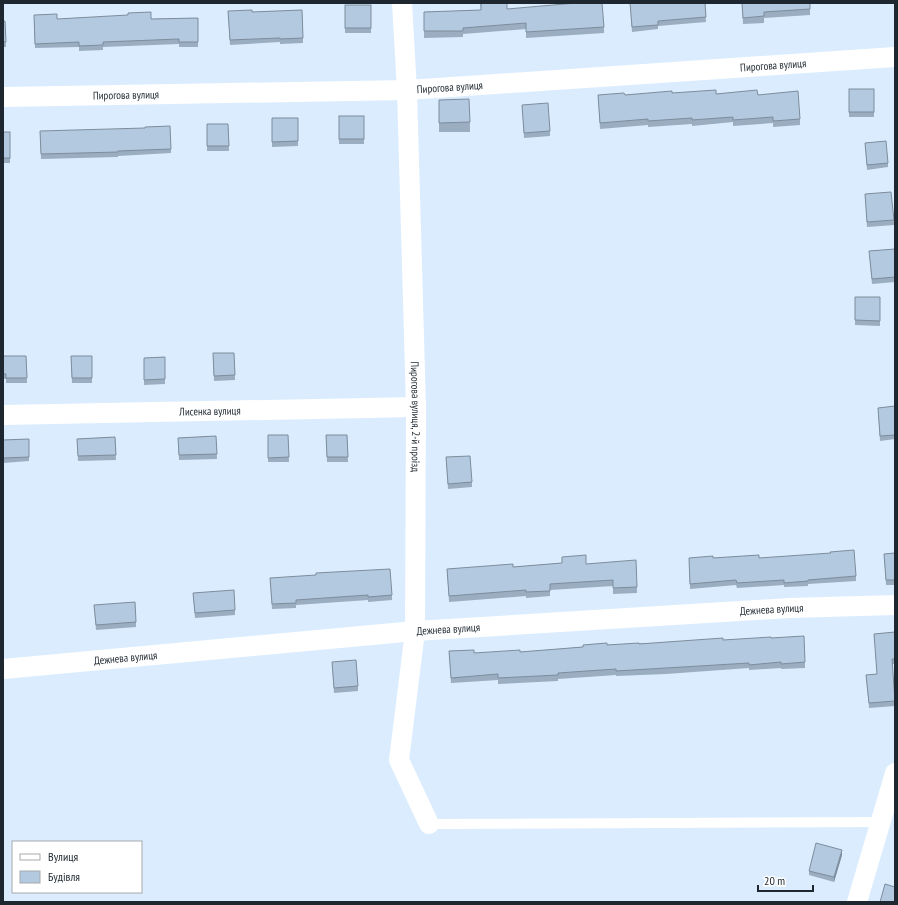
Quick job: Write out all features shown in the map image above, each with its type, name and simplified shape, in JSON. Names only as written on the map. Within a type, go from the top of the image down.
[{"type":"street","name":"Пирогова вулиця, 2-й проїзд","points":[[402,3],[407,90],[416,407],[415,631],[399,760],[429,824]]},
{"type":"street","name":"Пирогова вулиця","points":[[3,97],[407,90],[895,57]]},
{"type":"street","name":"Лисенка вулиця","points":[[3,415],[416,407]]},
{"type":"street","name":"Дежнева вулиця","points":[[3,669],[415,631],[790,608],[895,605]]},
{"type":"street","points":[[857,902],[882,822],[895,773]]},
{"type":"lane","points":[[429,824],[882,822]]},
{"type":"building","points":[[481,3],[507,3],[507,9],[576,3],[602,3],[604,27],[526,32],[526,23],[463,28],[463,31],[424,31],[424,12],[481,10]]},
{"type":"building","points":[[630,3],[705,3],[706,17],[658,21],[658,25],[632,27]]},
{"type":"building","points":[[742,3],[810,3],[810,9],[764,12],[764,16],[743,18]]},
{"type":"building","points":[[345,5],[371,5],[371,28],[345,28]]},
{"type":"building","points":[[252,10],[252,12],[302,10],[303,38],[230,40],[228,11]]},
{"type":"building","points":[[151,12],[151,19],[198,18],[198,42],[179,42],[179,39],[103,42],[103,45],[79,46],[79,42],[35,44],[34,15],[57,14],[57,19],[128,15],[128,13]]},
{"type":"building","points":[[3,21],[5,21],[6,42],[3,42]]},
{"type":"building","points":[[849,89],[874,89],[874,112],[849,112]]},
{"type":"building","points":[[716,90],[716,94],[757,90],[758,95],[798,91],[800,119],[773,121],[773,117],[733,120],[733,117],[692,120],[692,118],[648,121],[648,119],[600,123],[598,95]]},
{"type":"building","points":[[469,99],[470,122],[439,123],[439,100]]},
{"type":"building","points":[[548,103],[550,131],[524,133],[522,105]]},
{"type":"building","points":[[339,116],[364,116],[364,139],[339,139]]},
{"type":"building","points":[[272,118],[298,118],[298,141],[272,142]]},
{"type":"building","points":[[207,124],[228,124],[229,146],[207,146]]},
{"type":"building","points":[[170,126],[171,149],[41,154],[40,131]]},
{"type":"building","points":[[3,132],[10,132],[10,158],[3,158]]},
{"type":"building","points":[[886,141],[888,163],[867,165],[865,143]]},
{"type":"building","points":[[891,192],[894,220],[867,222],[865,194]]},
{"type":"building","points":[[895,249],[895,277],[872,279],[869,251]]},
{"type":"building","points":[[855,297],[880,297],[880,321],[855,320]]},
{"type":"building","points":[[213,353],[234,353],[235,375],[214,376]]},
{"type":"building","points":[[3,356],[26,356],[27,378],[6,378],[6,374],[3,374]]},
{"type":"building","points":[[71,356],[92,356],[92,378],[72,378]]},
{"type":"building","points":[[165,357],[165,379],[144,380],[144,358]]},
{"type":"building","points":[[895,406],[895,435],[880,436],[878,408]]},
{"type":"building","points":[[268,435],[288,435],[289,457],[268,458]]},
{"type":"building","points":[[326,435],[347,435],[348,457],[327,457]]},
{"type":"building","points":[[216,436],[217,454],[179,455],[178,438]]},
{"type":"building","points":[[115,437],[116,455],[78,456],[77,439]]},
{"type":"building","points":[[29,439],[29,457],[3,458],[3,440]]},
{"type":"building","points":[[470,456],[472,482],[448,484],[446,457]]},
{"type":"building","points":[[854,550],[856,576],[784,583],[784,580],[737,583],[736,580],[690,584],[689,558],[759,555],[759,558]]},
{"type":"building","points":[[895,553],[895,580],[886,580],[884,554]]},
{"type":"building","points":[[586,555],[586,564],[636,560],[637,587],[613,588],[613,580],[550,584],[550,591],[526,592],[526,590],[449,596],[447,569],[513,564],[513,567],[562,563],[562,557]]},
{"type":"building","points":[[390,569],[392,595],[368,597],[368,595],[296,600],[296,603],[272,604],[270,578],[316,575],[316,573]]},
{"type":"building","points":[[234,590],[235,610],[195,613],[193,593]]},
{"type":"building","points":[[135,602],[136,622],[96,625],[94,605]]},
{"type":"building","points":[[895,632],[895,659],[892,659],[895,701],[869,703],[866,675],[877,674],[874,634]]},
{"type":"building","points":[[804,636],[805,662],[781,664],[781,662],[749,665],[749,663],[616,671],[616,669],[558,673],[558,675],[498,678],[498,674],[451,678],[449,651],[474,650],[474,653],[520,650],[520,652],[583,647],[583,645],[607,643],[607,645],[639,644],[723,638],[723,640]]},
{"type":"building","points":[[356,660],[358,686],[334,688],[332,662]]},
{"type":"building","points":[[816,843],[842,850],[834,877],[809,871]]},
{"type":"building","points":[[885,884],[895,887],[895,902],[880,902]]}]
